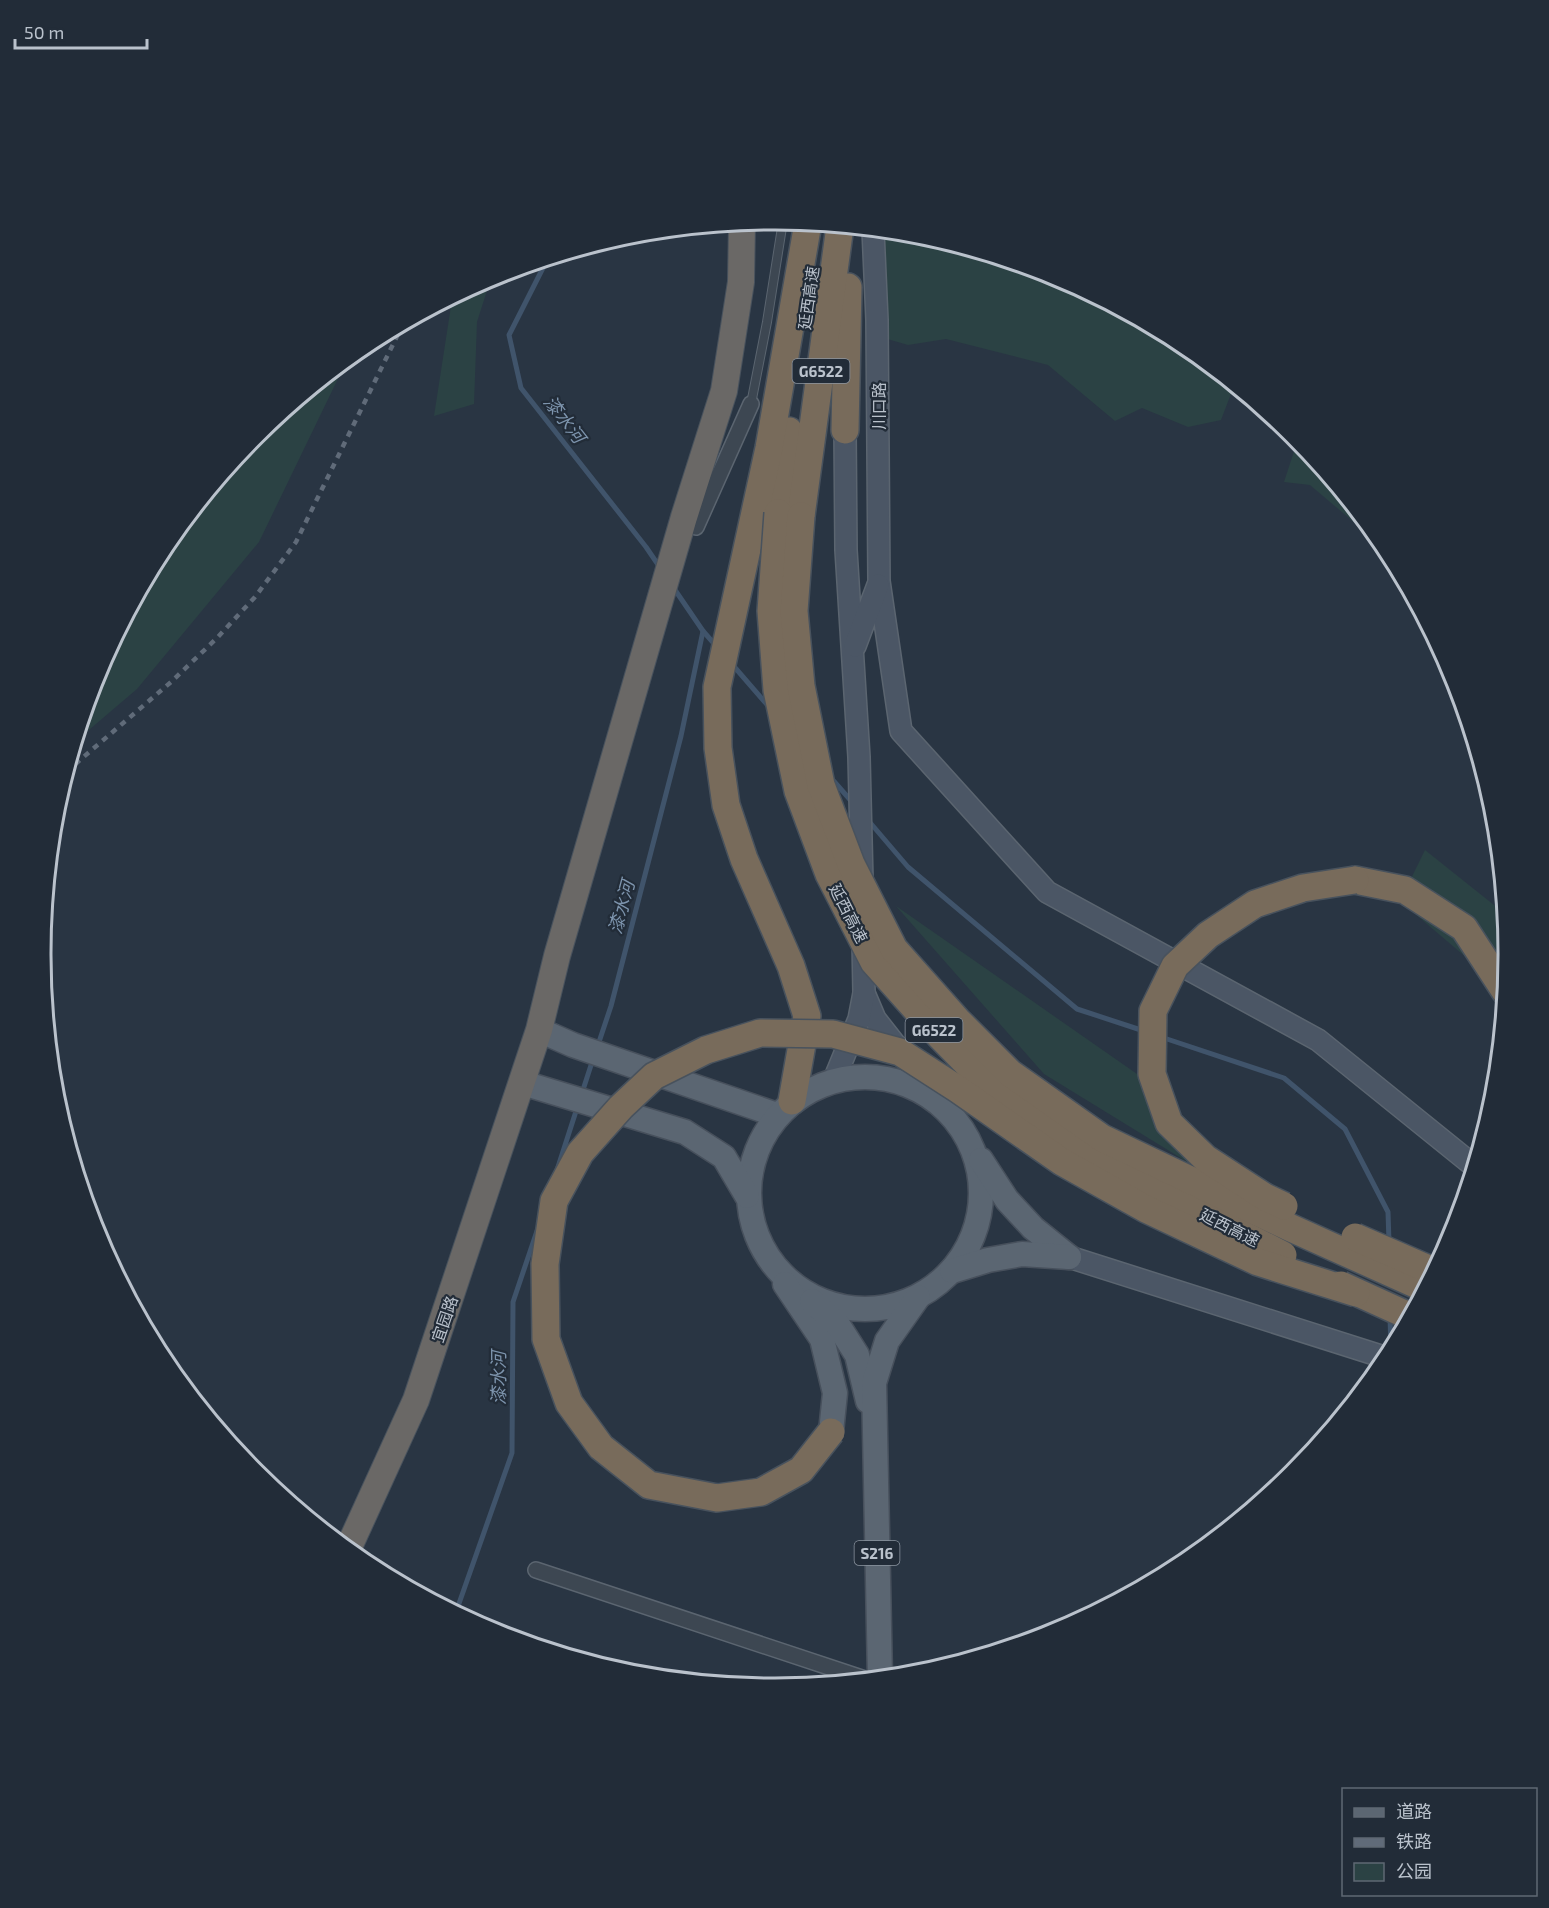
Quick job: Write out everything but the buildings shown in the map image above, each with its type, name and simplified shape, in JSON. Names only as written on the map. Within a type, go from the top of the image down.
[{"type":"highway","points":[[564,958],[684,517],[724,391],[741,282],[742,231]]},
{"type":"highway","points":[[564,958],[696,527],[742,367],[755,272],[757,231]]},
{"type":"highway","points":[[785,1108],[807,1016],[790,966],[744,859],[726,805],[718,748],[717,687],[769,448],[807,231]]},
{"type":"highway","name":"延西高速","points":[[816,232],[790,514],[794,611],[801,686],[821,785],[851,864],[894,949],[957,1020],[1010,1073],[1102,1138],[1417,1285]]},
{"type":"highway","name":"延西高速","points":[[839,234],[771,611],[777,690],[798,791],[829,874],[874,962],[940,1036],[993,1090],[1070,1141],[1146,1183],[1356,1293],[1402,1313]]},
{"type":"highway","points":[[845,430],[849,235]]},
{"type":"highway","points":[[1426,1268],[1265,1197],[1205,1158],[1169,1123],[1152,1074],[1153,1011],[1175,966],[1208,935],[1255,904],[1303,888],[1355,880],[1405,890],[1464,928],[1497,979]]},
{"type":"highway","name":"宜园路","points":[[352,1541],[416,1400],[564,958]]},
{"type":"highway","points":[[831,1432],[801,1470],[761,1491],[717,1498],[649,1485],[601,1447],[569,1403],[546,1339],[545,1264],[554,1201],[580,1153],[621,1107],[654,1077],[706,1050],[760,1033],[833,1034],[900,1052],[1062,1162],[1146,1209],[1258,1262],[1356,1293]]},
{"type":"main road","name":"川口路","points":[[873,238],[877,320],[879,582]]},
{"type":"main road","points":[[834,1080],[859,1019],[864,993],[859,757],[846,550],[845,430]]},
{"type":"main road","points":[[852,654],[879,582]]},
{"type":"main road","points":[[879,582],[900,731],[1047,892],[1318,1040],[1467,1161]]},
{"type":"main road","points":[[864,993],[875,1019],[961,1126],[1007,1200],[1033,1228],[1069,1257]]},
{"type":"main road","points":[[539,1030],[573,1045],[714,1092],[785,1108]]},
{"type":"main road","points":[[831,1432],[835,1393],[822,1339],[765,1255],[752,1226],[747,1196],[750,1167],[760,1139],[785,1108],[812,1089],[834,1080],[874,1076],[912,1086],[945,1108]]},
{"type":"main road","points":[[523,1083],[686,1132],[724,1156],[747,1196]]},
{"type":"main road","points":[[802,1292],[829,1304],[859,1310],[890,1307],[918,1297],[936,1285],[952,1271],[970,1244],[980,1212],[981,1179],[973,1147]]},
{"type":"main road","points":[[952,1271],[988,1260],[1022,1254],[1069,1257],[1377,1355]]},
{"type":"main road","points":[[765,1255],[781,1275],[838,1325],[857,1355],[874,1428]]},
{"type":"main road","points":[[874,1428],[874,1383],[887,1341],[918,1297]]},
{"type":"main road","name":"S216","points":[[874,1428],[880,1669]]},
{"type":"street","points":[[696,527],[751,404]]},
{"type":"street","points":[[536,1570],[848,1673]]},
{"type":"lane","points":[[751,404],[782,230]]},
{"type":"green space","points":[[883,239],[962,255],[1007,269],[1094,305],[1176,352],[1231,393],[1221,420],[1188,427],[1142,408],[1115,421],[1048,365],[946,339],[908,345],[884,338]]},
{"type":"green space","points":[[487,291],[477,322],[474,404],[434,416],[451,307]]},
{"type":"green space","points":[[339,376],[259,542],[137,689],[86,733],[106,677],[126,634],[173,552],[231,477],[263,442],[297,410]]},
{"type":"green space","points":[[1294,451],[1354,522],[1310,485],[1284,482]]},
{"type":"green space","points":[[1425,850],[1496,907],[1498,954],[1496,1003],[1481,970],[1400,901]]},
{"type":"green space","points":[[896,906],[1150,1083],[1202,1171],[1044,1074]]},
{"type":"waterway","name":"漆水河","points":[[543,269],[509,335],[521,388],[661,569]]},
{"type":"waterway","name":"漆水河","points":[[673,587],[703,631],[717,647]]},
{"type":"waterway","name":"漆水河","points":[[597,1048],[611,1006],[681,736],[703,631]]},
{"type":"waterway","points":[[731,663],[770,708]]},
{"type":"waterway","points":[[831,778],[853,803]]},
{"type":"waterway","points":[[867,819],[908,867],[1077,1009],[1144,1031]]},
{"type":"waterway","points":[[1161,1037],[1284,1078],[1345,1129],[1388,1212],[1389,1242]]},
{"type":"waterway","name":"漆水河","points":[[582,1093],[593,1059]]},
{"type":"waterway","name":"漆水河","points":[[557,1170],[578,1105]]},
{"type":"waterway","name":"漆水河","points":[[459,1605],[512,1453],[513,1302],[538,1228]]},
{"type":"waterway","points":[[1390,1317],[1390,1333]]},
{"type":"railway","points":[[77,762],[171,682],[255,597],[296,542],[396,337]]}]
